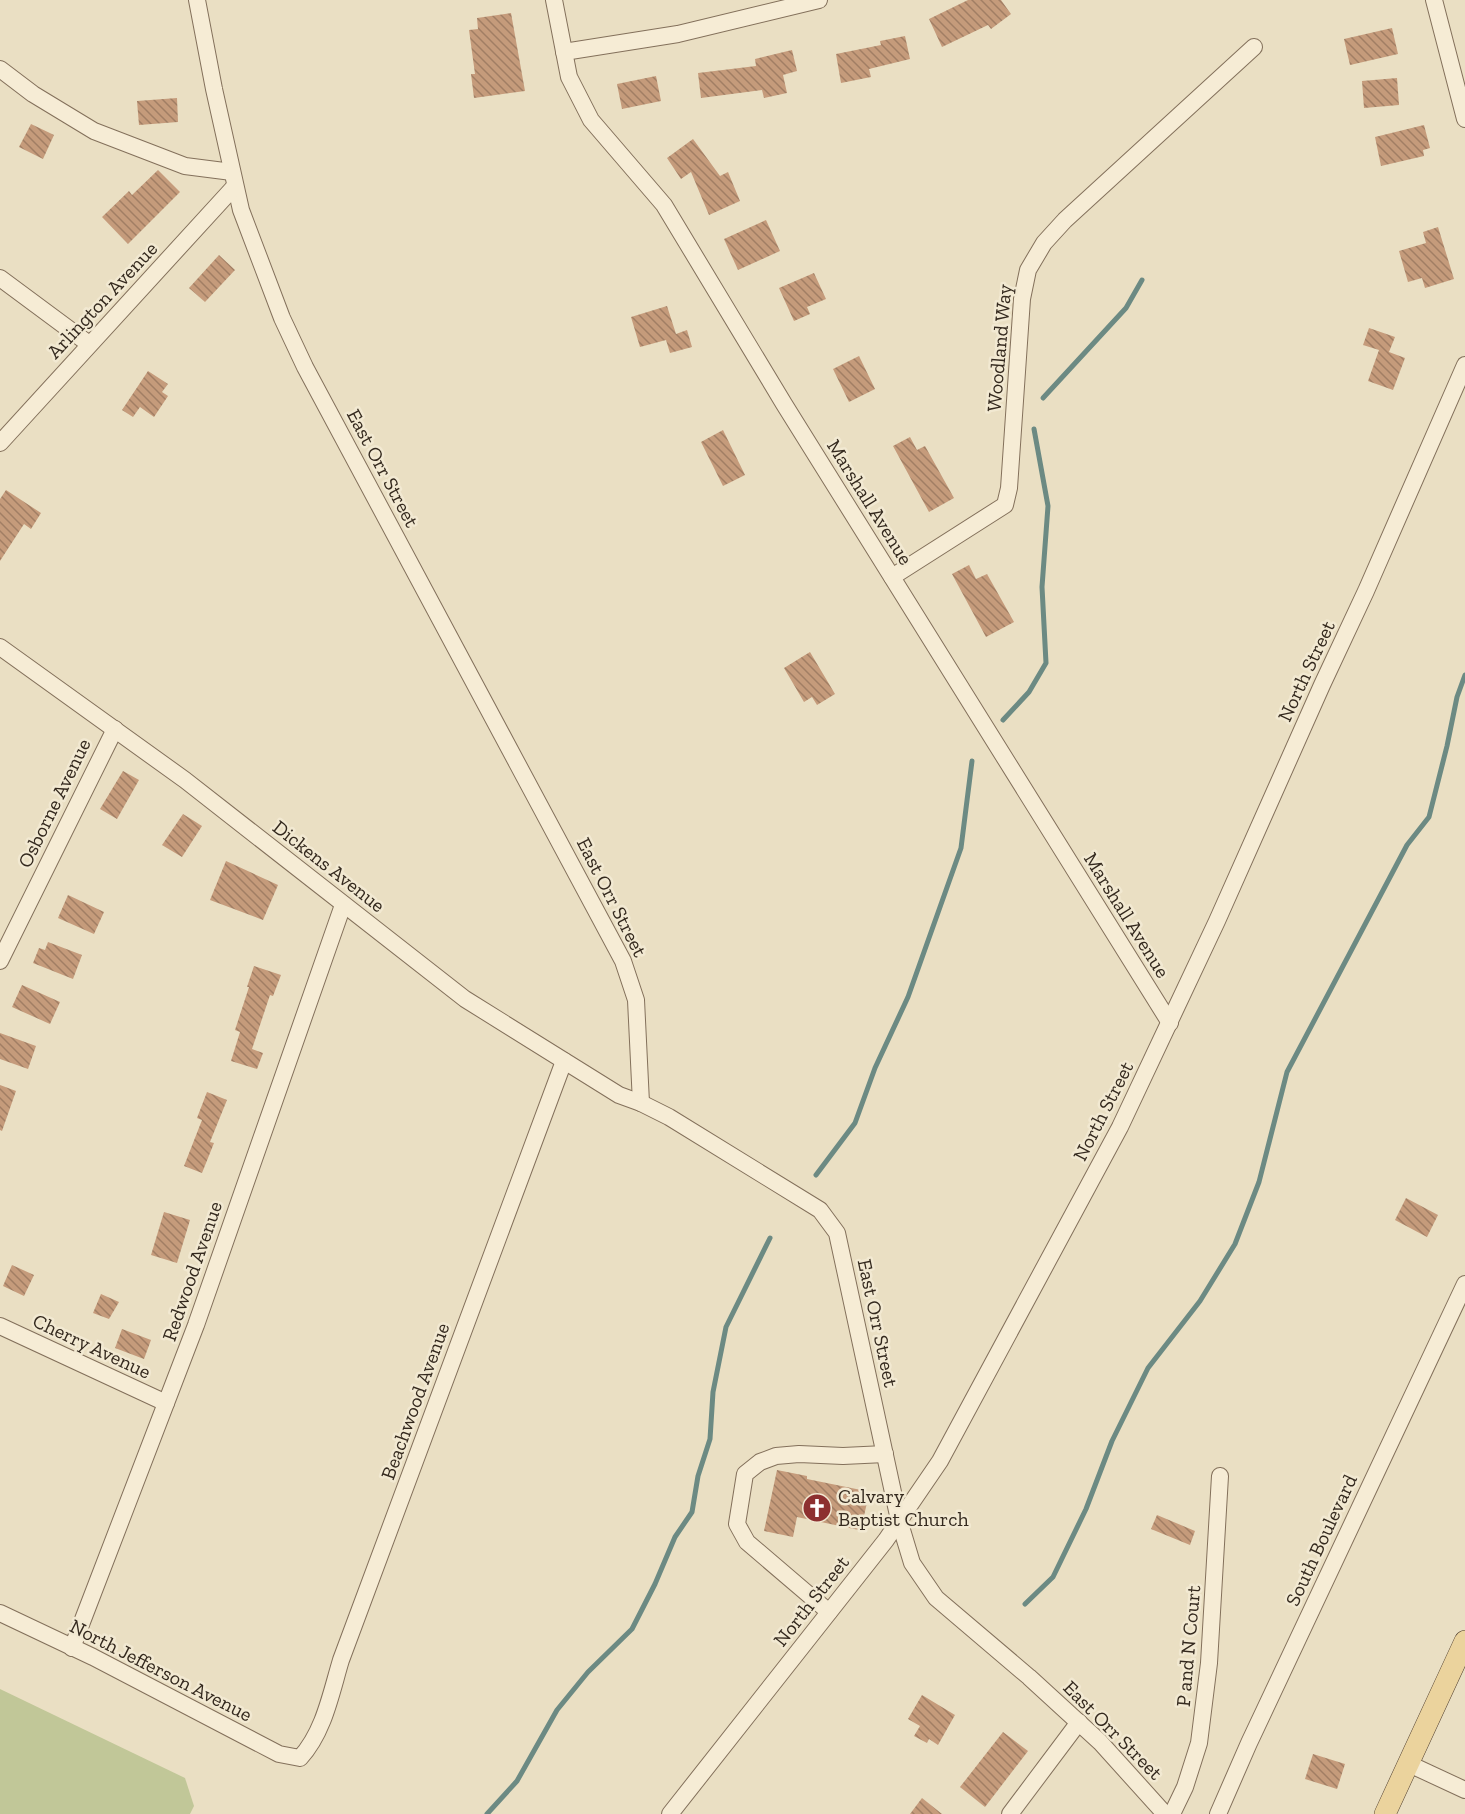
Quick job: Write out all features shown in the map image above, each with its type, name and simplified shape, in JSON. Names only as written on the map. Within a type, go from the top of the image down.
[{"type":"main road","points":[[1385,1814],[1465,1641]]},
{"type":"street","name":"East Orr Street","points":[[197,0],[241,210],[282,318],[304,367],[623,962],[636,1000],[641,1103],[669,1117],[820,1210],[837,1233],[899,1520],[912,1563],[936,1598],[1079,1722],[1166,1814]]},
{"type":"street","name":"Marshall Avenue","points":[[554,0],[569,77],[591,120],[664,205],[891,577],[1170,1023]]},
{"type":"street","points":[[564,51],[678,34],[819,0]]},
{"type":"street","points":[[1434,0],[1465,119]]},
{"type":"street","name":"Woodland Way","points":[[891,577],[1005,505],[1009,488],[1022,299],[1028,270],[1044,243],[1065,220],[1254,47]]},
{"type":"street","points":[[0,69],[33,94],[94,131],[185,166],[233,179]]},
{"type":"street","name":"Arlington Avenue","points":[[0,443],[233,179]]},
{"type":"street","points":[[0,278],[89,344]]},
{"type":"street","name":"North Street","points":[[670,1814],[886,1540],[945,1451],[1120,1127],[1170,1023],[1366,591],[1465,365]]},
{"type":"street","name":"Dickens Avenue","points":[[0,647],[185,780],[465,999],[619,1095],[641,1103]]},
{"type":"street","name":"Osborne Avenue","points":[[0,961],[115,729]]},
{"type":"street","name":"Redwood Avenue","points":[[72,1648],[200,1314],[343,905]]},
{"type":"street","name":"Beachwood Avenue","points":[[303,1755],[311,1746],[321,1723],[341,1660],[564,1061]]},
{"type":"street","name":"South Boulevard","points":[[1218,1814],[1249,1743],[1459,1313],[1465,1284]]},
{"type":"street","name":"Cherry Avenue","points":[[0,1326],[166,1403]]},
{"type":"street","points":[[829,1612],[747,1542],[737,1524],[745,1474],[760,1462],[776,1456],[885,1454]]},
{"type":"street","name":"P and N Court","points":[[1172,1814],[1185,1787],[1199,1743],[1209,1663],[1220,1476]]},
{"type":"street","name":"North Jefferson Avenue","points":[[0,1613],[279,1754],[300,1758],[303,1755]]},
{"type":"street","points":[[1011,1814],[1079,1722]]},
{"type":"street","points":[[1409,1764],[1465,1790]]},
{"type":"green space","points":[[0,1689],[185,1778],[194,1806],[190,1814],[0,1814]]},
{"type":"building","points":[[968,0],[1001,0],[1011,14],[991,29],[988,25],[942,47],[929,19]]},
{"type":"building","points":[[511,13],[525,91],[474,98],[471,74],[475,74],[469,30],[478,29],[477,18]]},
{"type":"building","points":[[1392,28],[1398,54],[1350,65],[1344,39]]},
{"type":"building","points":[[905,36],[910,59],[869,69],[871,77],[841,83],[836,54],[881,45],[880,41]]},
{"type":"building","points":[[792,50],[797,71],[783,75],[787,93],[764,98],[762,90],[701,98],[698,73],[756,66],[755,59]]},
{"type":"building","points":[[656,76],[661,101],[622,109],[617,84]]},
{"type":"building","points":[[1397,78],[1399,105],[1364,108],[1362,81]]},
{"type":"building","points":[[177,98],[178,122],[139,125],[137,101]]},
{"type":"building","points":[[31,124],[54,135],[43,159],[19,147]]},
{"type":"building","points":[[1424,125],[1430,148],[1423,150],[1424,156],[1381,166],[1375,137]]},
{"type":"building","points":[[693,139],[720,176],[728,172],[740,201],[709,215],[691,172],[681,179],[667,158]]},
{"type":"building","points":[[158,170],[180,192],[128,244],[102,217],[129,191],[132,195]]},
{"type":"building","points":[[766,220],[780,251],[738,270],[724,239]]},
{"type":"building","points":[[1438,227],[1454,279],[1425,288],[1422,278],[1408,282],[1399,251],[1426,243],[1423,232]]},
{"type":"building","points":[[219,255],[235,270],[205,302],[189,288]]},
{"type":"building","points":[[814,273],[826,299],[807,307],[810,314],[794,321],[779,288]]},
{"type":"building","points":[[667,306],[676,334],[687,330],[692,347],[670,353],[666,340],[640,347],[631,317]]},
{"type":"building","points":[[1369,328],[1395,337],[1389,352],[1405,358],[1393,390],[1368,381],[1379,350],[1363,345]]},
{"type":"building","points":[[859,356],[875,389],[849,402],[833,369]]},
{"type":"building","points":[[148,371],[168,384],[162,392],[168,396],[154,417],[140,407],[133,417],[122,410]]},
{"type":"building","points":[[723,430],[745,475],[723,486],[701,442]]},
{"type":"building","points":[[910,437],[917,450],[925,446],[954,498],[929,512],[893,446]]},
{"type":"building","points":[[6,490],[41,513],[31,529],[24,524],[0,561],[0,499]]},
{"type":"building","points":[[969,565],[976,579],[987,574],[1014,622],[986,637],[952,574]]},
{"type":"building","points":[[810,652],[835,694],[817,705],[812,697],[804,702],[784,668]]},
{"type":"building","points":[[123,771],[139,780],[117,819],[100,809]]},
{"type":"building","points":[[183,814],[202,826],[182,857],[162,845]]},
{"type":"building","points":[[226,861],[278,885],[263,920],[210,900]]},
{"type":"building","points":[[68,895],[104,912],[94,934],[58,918]]},
{"type":"building","points":[[48,942],[82,955],[73,979],[33,963],[39,948],[45,950]]},
{"type":"building","points":[[254,966],[281,975],[273,996],[270,995],[252,1049],[263,1053],[257,1069],[231,1061],[240,1032],[235,1030]]},
{"type":"building","points":[[22,985],[60,1002],[50,1024],[12,1007]]},
{"type":"building","points":[[0,1033],[36,1046],[28,1069],[0,1059]]},
{"type":"building","points":[[0,1085],[16,1091],[2,1131],[0,1130]]},
{"type":"building","points":[[207,1092],[227,1100],[210,1142],[214,1143],[202,1173],[184,1166],[202,1120],[197,1118]]},
{"type":"building","points":[[1406,1198],[1438,1215],[1427,1237],[1395,1220]]},
{"type":"building","points":[[164,1212],[190,1220],[177,1263],[151,1255]]},
{"type":"building","points":[[12,1265],[34,1275],[24,1296],[3,1286]]},
{"type":"building","points":[[101,1294],[119,1302],[109,1319],[93,1313]]},
{"type":"building","points":[[122,1329],[151,1340],[144,1359],[115,1348]]},
{"type":"building","name":"Calvary Baptist Church","points":[[777,1470],[807,1476],[807,1479],[866,1491],[865,1498],[868,1498],[859,1530],[797,1517],[793,1537],[764,1531]]},
{"type":"building","points":[[1157,1515],[1195,1531],[1190,1545],[1151,1529]]},
{"type":"building","points":[[922,1695],[955,1715],[938,1745],[929,1739],[927,1743],[914,1736],[920,1726],[908,1719]]},
{"type":"building","points":[[1003,1732],[1028,1751],[985,1807],[960,1787]]},
{"type":"building","points":[[1313,1754],[1345,1764],[1337,1789],[1305,1779]]},
{"type":"building","points":[[922,1798],[942,1814],[910,1814]]},
{"type":"waterway","points":[[1043,398],[1126,308],[1142,280]]},
{"type":"waterway","points":[[1003,720],[1029,692],[1046,663],[1042,587],[1048,506],[1034,429]]},
{"type":"waterway","points":[[1025,1604],[1053,1577],[1086,1509],[1112,1441],[1148,1368],[1200,1301],[1235,1244],[1259,1182],[1287,1072],[1407,845],[1429,817],[1457,697],[1465,675]]},
{"type":"waterway","points":[[816,1175],[855,1123],[875,1068],[908,997],[961,848],[972,761]]},
{"type":"waterway","points":[[487,1814],[517,1781],[557,1710],[588,1672],[632,1629],[675,1537],[692,1512],[698,1476],[710,1439],[713,1392],[726,1327],[770,1238]]},
{"type":"place","name":"Calvary Baptist Church","points":[[817,1508]]}]
